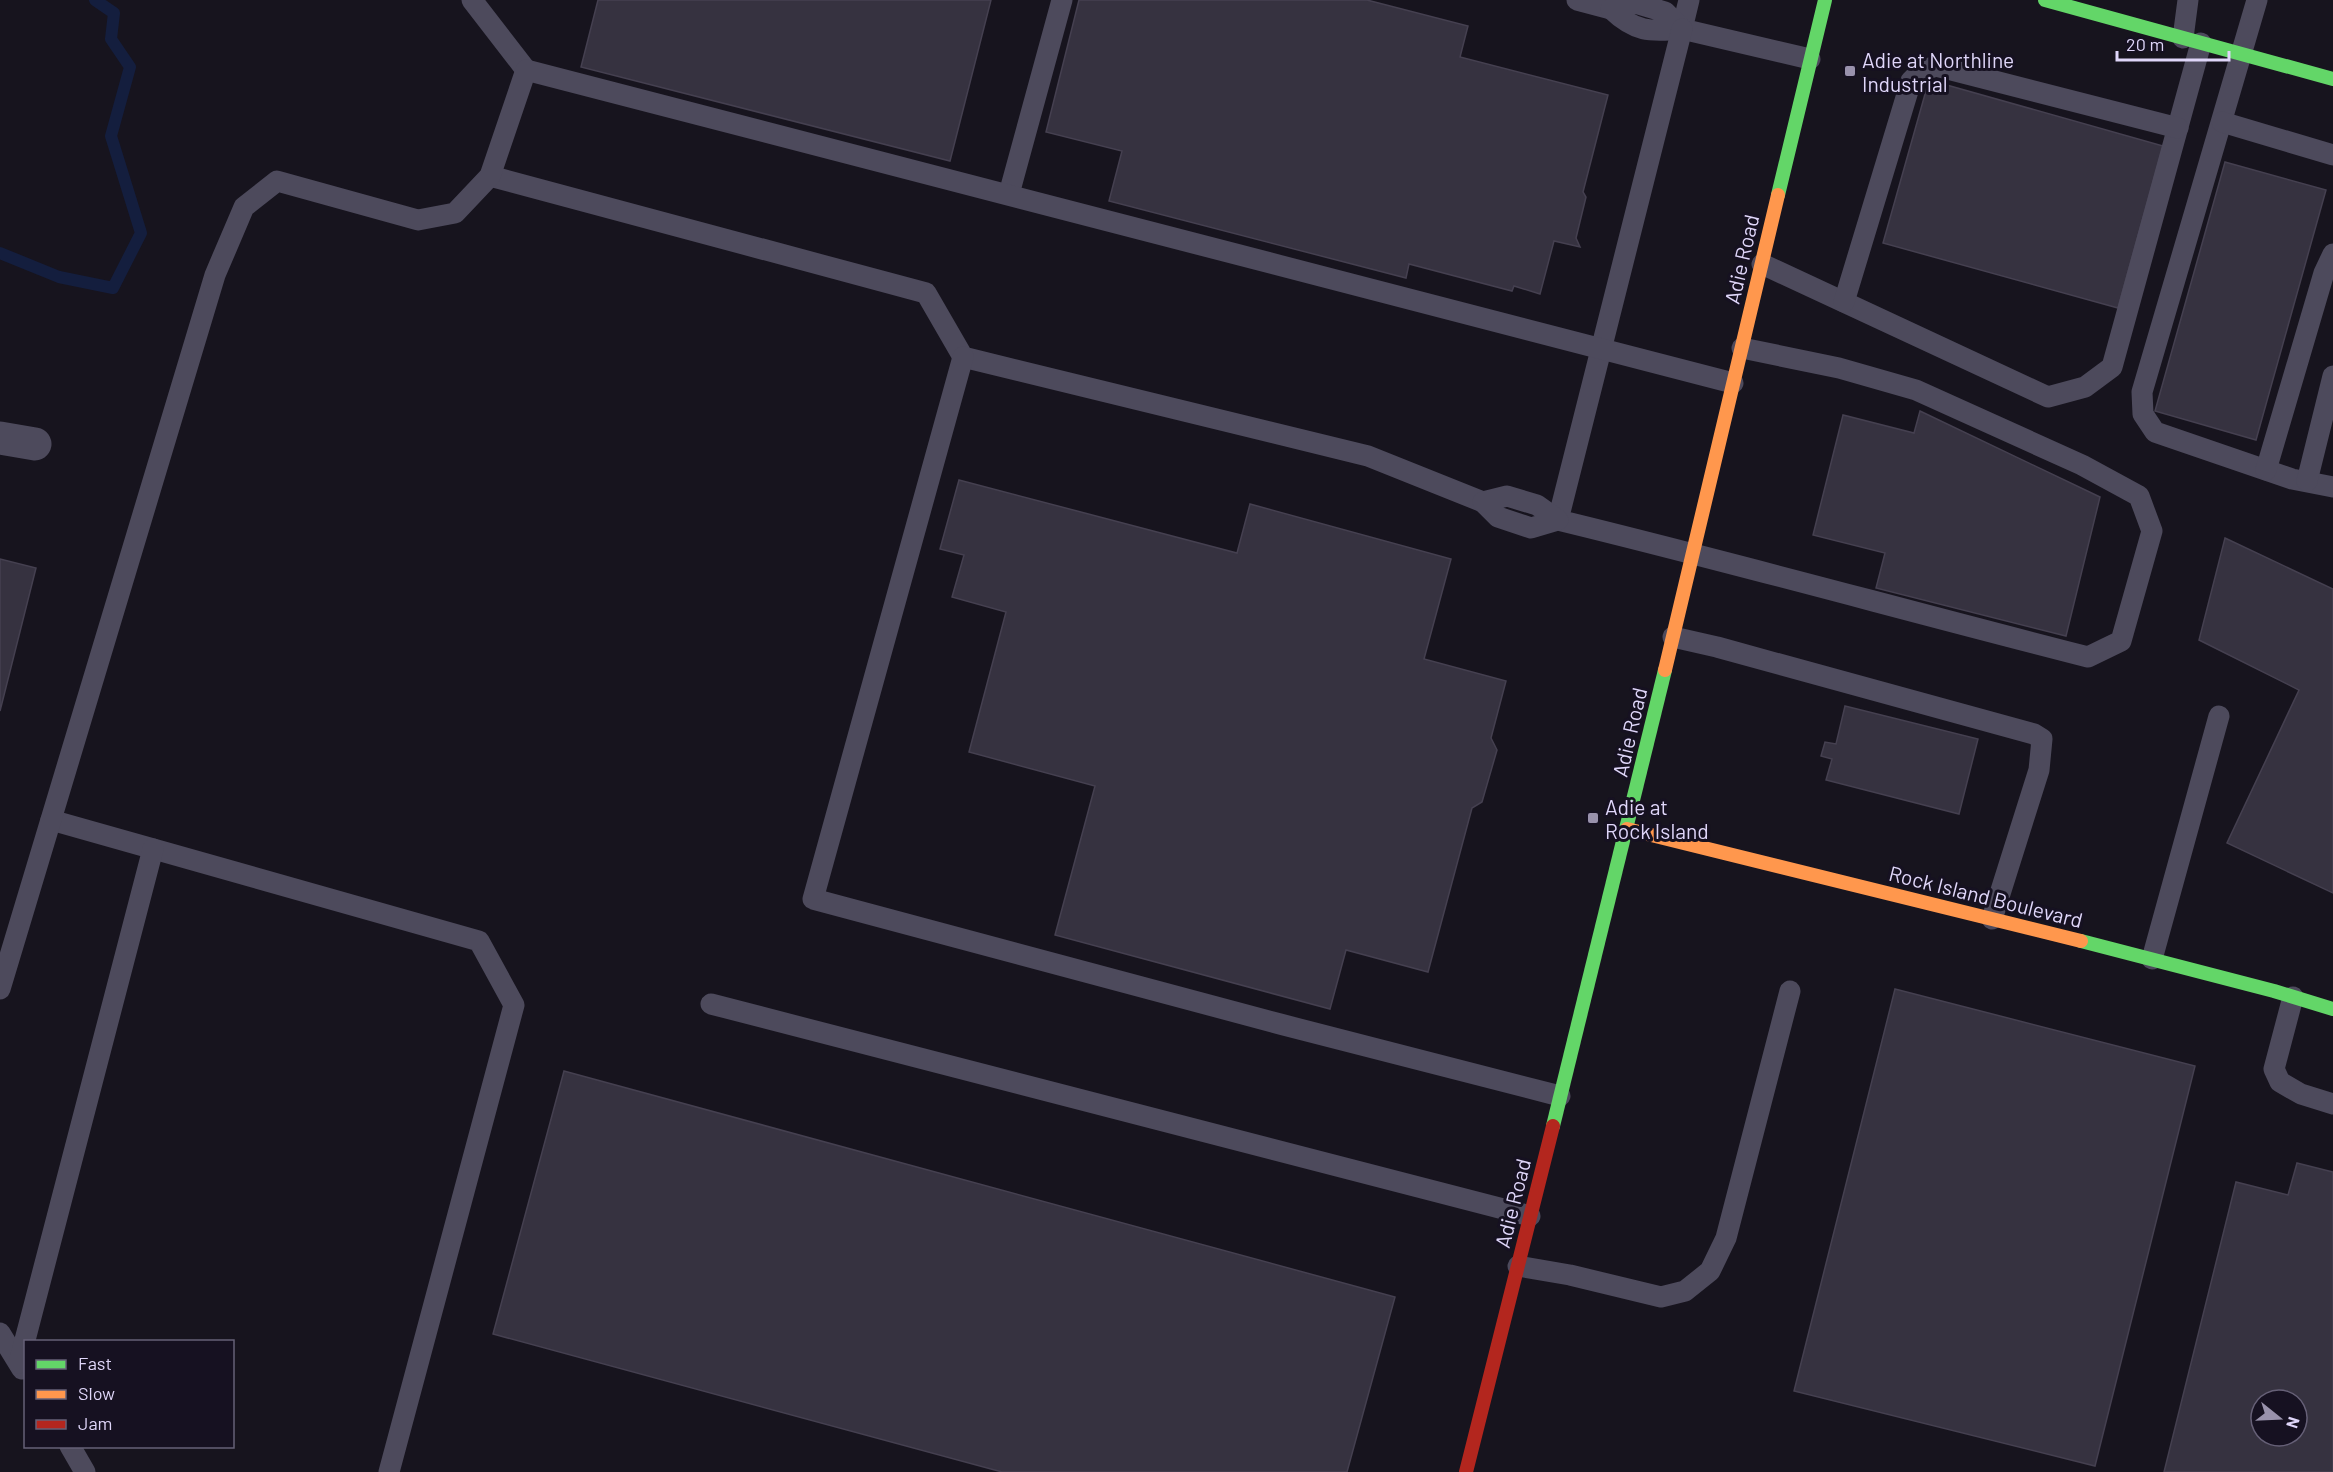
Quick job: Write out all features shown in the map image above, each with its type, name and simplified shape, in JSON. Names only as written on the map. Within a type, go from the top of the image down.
[{"type":"street","name":"Adie Road","points":[[1466,1472],[1627,830],[1825,0]]},
{"type":"street","points":[[2045,0],[2333,79]]},
{"type":"street","points":[[0,438],[35,444]]},
{"type":"street","name":"Rock Island Boulevard","points":[[1627,830],[2152,959],[2333,1010]]},
{"type":"lane","points":[[472,0],[526,70],[1733,383]]},
{"type":"lane","points":[[1009,195],[1062,0]]},
{"type":"lane","points":[[1577,0],[1611,9],[1626,23],[1644,29],[1658,31],[1682,29],[1810,59]]},
{"type":"lane","points":[[1558,520],[1689,0]]},
{"type":"lane","points":[[1762,264],[2048,397],[2085,387],[2112,368],[2178,128],[2192,41],[2188,0]]},
{"type":"lane","points":[[2257,0],[2142,392],[2143,414],[2155,432],[2266,470],[2333,487]]},
{"type":"lane","points":[[1844,302],[1911,81],[1921,71],[1936,66],[2178,128]]},
{"type":"lane","points":[[0,989],[215,275],[244,207],[277,181],[418,220],[455,213],[490,176],[526,70]]},
{"type":"lane","points":[[2222,122],[2333,155]]},
{"type":"lane","points":[[490,176],[926,293],[963,357],[813,898],[1292,1027],[1560,1096]]},
{"type":"lane","points":[[2266,470],[2325,273],[2333,254]]},
{"type":"lane","points":[[963,357],[1368,456],[1483,502],[1498,517],[1531,528],[1558,520],[1693,552],[1860,599],[2088,657],[2121,641],[2152,531],[2139,496],[2082,465],[1916,390],[1839,368],[1742,348]]},
{"type":"lane","points":[[2307,481],[2333,376]]},
{"type":"lane","points":[[1673,637],[1718,647],[2034,734],[2042,739],[2039,770],[1992,919]]},
{"type":"lane","points":[[2152,959],[2219,716]]},
{"type":"lane","points":[[51,820],[478,941],[514,1005],[389,1472]]},
{"type":"lane","points":[[29,1340],[153,849]]},
{"type":"lane","points":[[1518,1266],[1570,1275],[1661,1297],[1685,1291],[1710,1271],[1726,1238],[1790,991]]},
{"type":"lane","points":[[2293,997],[2274,1069],[2280,1082],[2301,1094],[2333,1104]]},
{"type":"lane","points":[[711,1004],[1530,1216]]},
{"type":"lane","points":[[0,1333],[22,1369]]},
{"type":"lane","points":[[71,1448],[85,1472]]},
{"type":"building","points":[[598,0],[991,0],[950,161],[581,67]]},
{"type":"building","points":[[1079,0],[1367,0],[1468,26],[1460,57],[1608,95],[1583,192],[1586,197],[1576,238],[1580,247],[1554,241],[1540,294],[1514,286],[1512,291],[1409,264],[1406,278],[1109,201],[1122,151],[1046,132]]},
{"type":"building","points":[[1929,80],[2163,146],[2118,308],[1883,243]]},
{"type":"building","points":[[2225,162],[2326,190],[2256,440],[2155,411]]},
{"type":"building","points":[[1920,411],[2100,497],[2066,636],[1876,588],[1885,553],[1813,535],[1843,415],[1914,433]]},
{"type":"building","points":[[959,480],[1237,553],[1250,504],[1451,559],[1424,659],[1506,681],[1491,738],[1497,750],[1482,802],[1472,808],[1428,972],[1346,950],[1330,1009],[1055,935],[1095,786],[969,752],[1006,612],[952,597],[964,555],[940,549]]},
{"type":"building","points":[[2225,538],[2333,589],[2333,893],[2227,843],[2299,690],[2199,640]]},
{"type":"building","points":[[0,559],[36,568],[0,711]]},
{"type":"building","points":[[1845,706],[1978,739],[1959,814],[1826,780],[1832,759],[1821,756],[1825,742],[1836,744]]},
{"type":"building","points":[[1895,989],[2195,1066],[2095,1466],[1794,1391]]},
{"type":"building","points":[[564,1071],[1395,1297],[1347,1472],[1002,1472],[493,1334]]},
{"type":"building","points":[[2297,1163],[2333,1172],[2333,1472],[2164,1472],[2236,1182],[2288,1195]]},
{"type":"waterway","points":[[0,253],[59,277],[113,288],[141,233],[111,136],[130,67],[111,39],[114,13],[95,0]]},
{"type":"traffic: fast","points":[[1778,195],[1825,0]]},
{"type":"traffic: fast","points":[[2045,0],[2333,79]]},
{"type":"traffic: fast","points":[[1553,1126],[1665,670]]},
{"type":"traffic: fast","points":[[2081,941],[2274,991],[2333,1009]]},
{"type":"traffic: slow","points":[[1665,670],[1778,195]]},
{"type":"traffic: slow","points":[[1627,829],[2081,941]]},
{"type":"traffic: jam","points":[[1466,1472],[1553,1126]]},
{"type":"place","name":"Adie at Northline Industrial","points":[[1850,71]]},
{"type":"place","name":"Adie at Rock Island","points":[[1593,818]]}]
